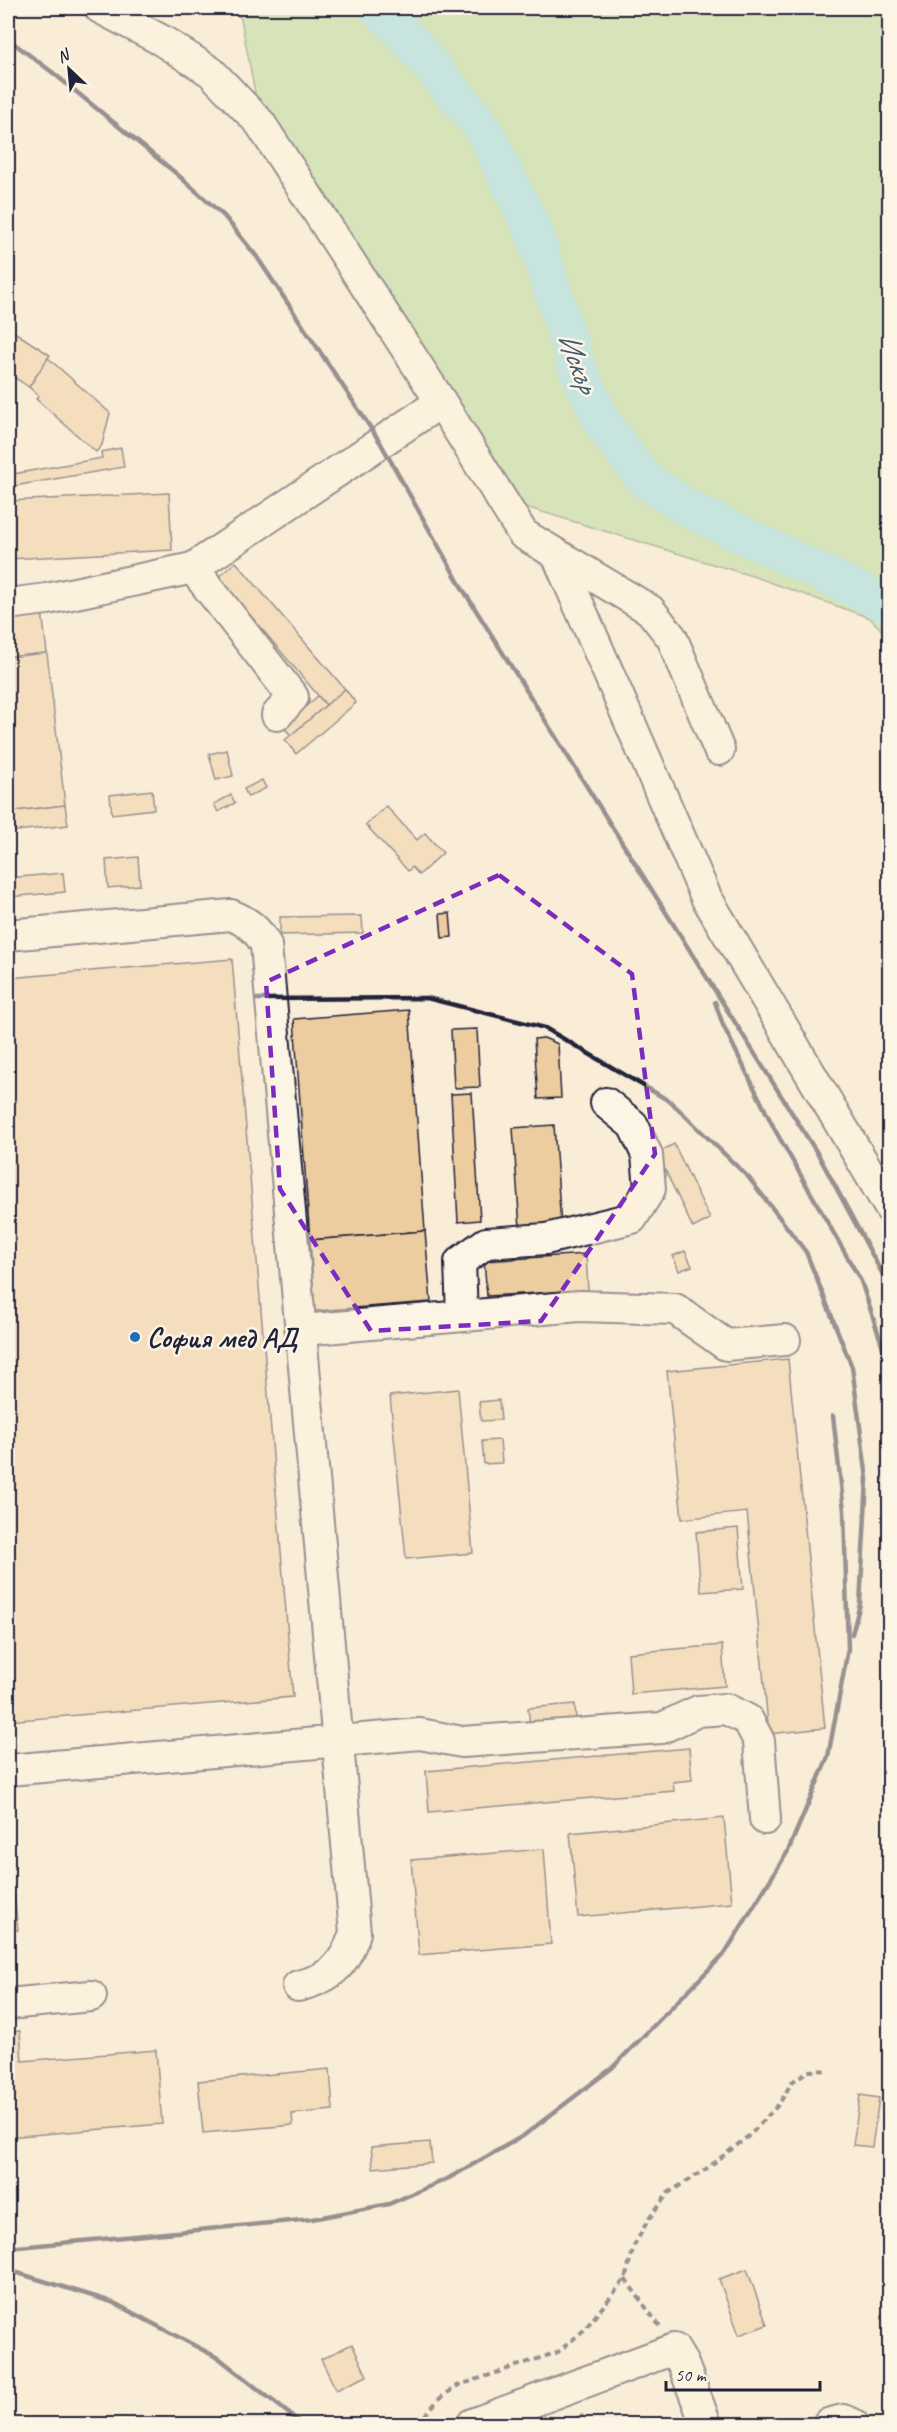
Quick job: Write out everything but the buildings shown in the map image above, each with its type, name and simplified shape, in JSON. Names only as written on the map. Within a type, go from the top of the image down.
[{"type":"street","points":[[100,8],[161,40],[211,72],[260,123],[441,402],[523,534],[650,610],[672,638],[718,750]]},
{"type":"street","points":[[8,604],[47,599],[193,568],[441,402]]},
{"type":"street","points":[[557,555],[706,897],[890,1208]]},
{"type":"street","points":[[193,568],[292,697],[277,715]]},
{"type":"street","points":[[8,935],[231,915],[246,921],[258,931],[266,945],[355,1933],[348,1953],[336,1970],[318,1981],[298,1986]]},
{"type":"street","points":[[462,1316],[460,1262],[486,1243],[546,1239],[632,1218],[650,1189],[648,1155],[633,1125],[606,1103]]},
{"type":"street","points":[[302,1330],[579,1306],[675,1309],[726,1345],[784,1340]]},
{"type":"street","points":[[8,1770],[420,1734],[462,1742],[662,1728],[698,1711],[726,1708],[748,1720],[759,1741],[765,1819]]},
{"type":"street","points":[[8,2004],[91,1996]]},
{"type":"street","points":[[472,2424],[674,2349],[683,2364],[706,2424]]},
{"type":"street","points":[[828,2424],[843,2420],[853,2424]]},
{"type":"path","points":[[419,2424],[439,2399],[457,2386],[558,2352],[584,2330],[625,2279],[634,2246],[648,2220],[668,2193],[706,2169],[750,2135],[779,2104],[792,2082],[808,2071],[829,2070]]},
{"type":"path","points":[[625,2279],[647,2306],[674,2349]]},
{"type":"highlighted area","points":[[499,875],[632,974],[655,1154],[541,1321],[371,1331],[280,1189],[266,982]]},
{"type":"green space","points":[[232,8],[889,8],[889,638],[870,618],[755,577],[513,503],[256,98],[241,19]]},
{"type":"waterway","name":"Искър","points":[[378,8],[400,29],[482,127],[534,232],[578,370],[605,427],[646,481],[691,510],[890,606]]},
{"type":"railway","points":[[8,39],[178,175],[224,216],[257,257],[380,442],[462,588],[819,1156],[890,1288]]},
{"type":"railway","points":[[257,999],[427,998],[545,1028],[671,1102],[749,1178],[806,1252],[852,1367],[867,1479],[860,1604],[852,1634]]},
{"type":"railway","points":[[715,1002],[723,1025],[775,1130],[861,1281],[890,1369]]},
{"type":"railway","points":[[8,2248],[312,2219],[389,2204],[449,2178],[523,2136],[612,2068],[725,1953],[788,1851],[828,1757],[848,1649],[844,1511],[833,1416]]},
{"type":"railway","points":[[8,2270],[112,2302],[220,2359],[302,2424]]},
{"type":"place","name":"София мед АД","points":[[135,1337]]}]
